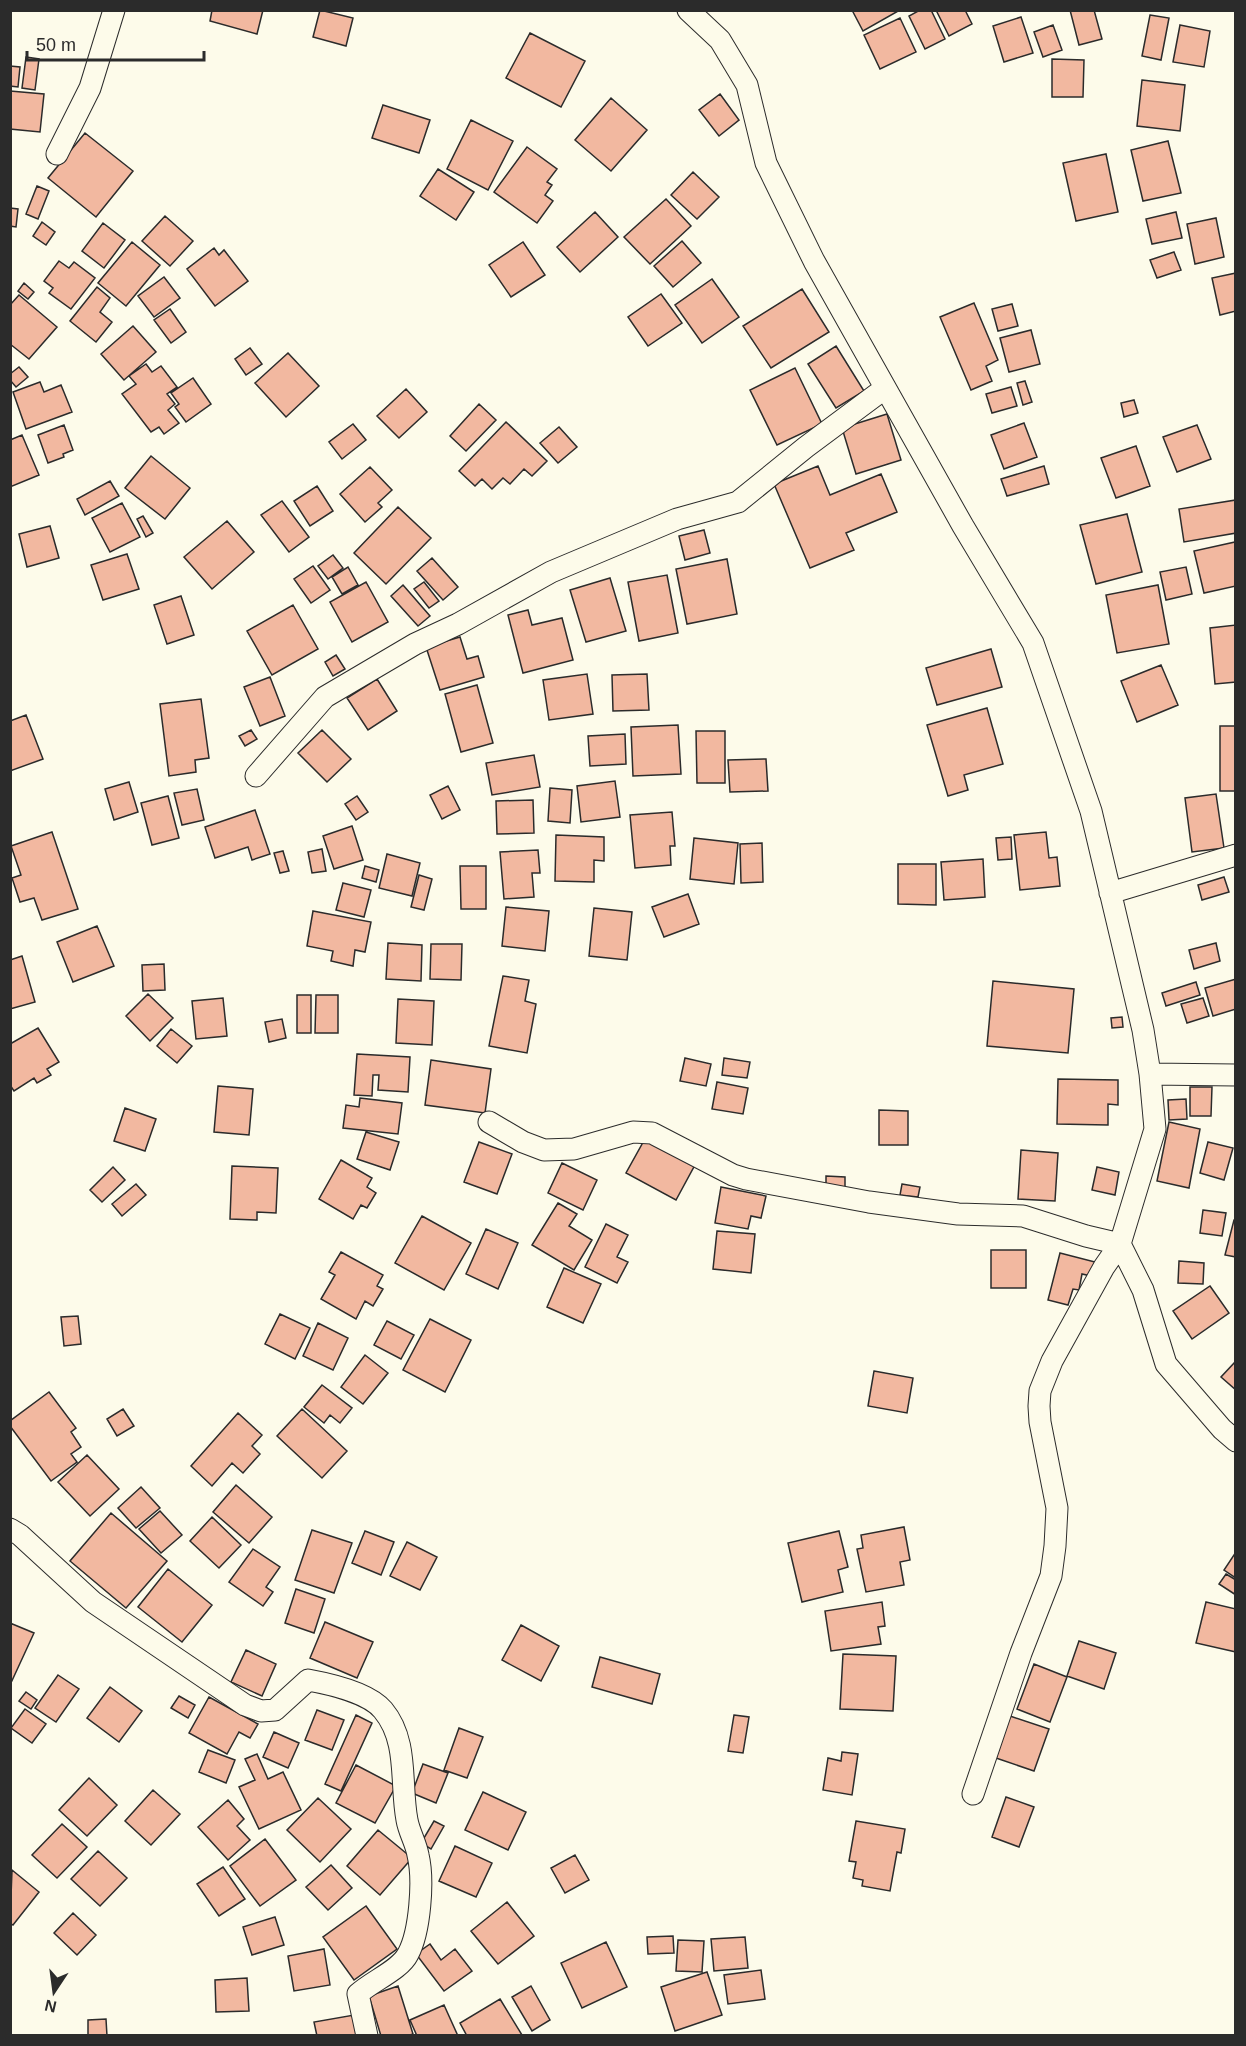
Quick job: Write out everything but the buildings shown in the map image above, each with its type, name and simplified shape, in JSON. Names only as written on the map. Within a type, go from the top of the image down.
[{"type":"street","points":[[57,154],[90,88],[114,10]]},
{"type":"street","points":[[688,10],[720,40],[747,86],[766,163],[814,261],[884,389],[1033,643],[1091,811],[1143,1030],[1155,1130],[1120,1244],[1104,1267],[1052,1361],[1041,1391],[1040,1422],[1057,1508],[1056,1546],[1051,1576],[973,1794]]},
{"type":"street","points":[[256,776],[325,697],[415,644],[458,624],[551,572],[677,519],[738,502],[806,447],[884,389]]},
{"type":"street","points":[[1110,893],[1236,855]]},
{"type":"street","points":[[1150,1074],[1236,1075]]},
{"type":"street","points":[[489,1122],[523,1142],[544,1150],[574,1149],[633,1132],[652,1133],[733,1175],[746,1179],[869,1203],[958,1214],[1023,1216],[1120,1244]]},
{"type":"street","points":[[1120,1244],[1143,1290],[1166,1364],[1222,1429],[1236,1441]]},
{"type":"street","points":[[10,1529],[20,1535],[93,1602],[245,1705],[261,1711],[275,1710],[308,1680],[329,1683],[361,1696],[381,1708],[394,1724],[403,1760],[407,1821],[419,1856],[422,1893],[416,1928],[408,1955],[397,1966],[358,1994],[367,2036]]}]
